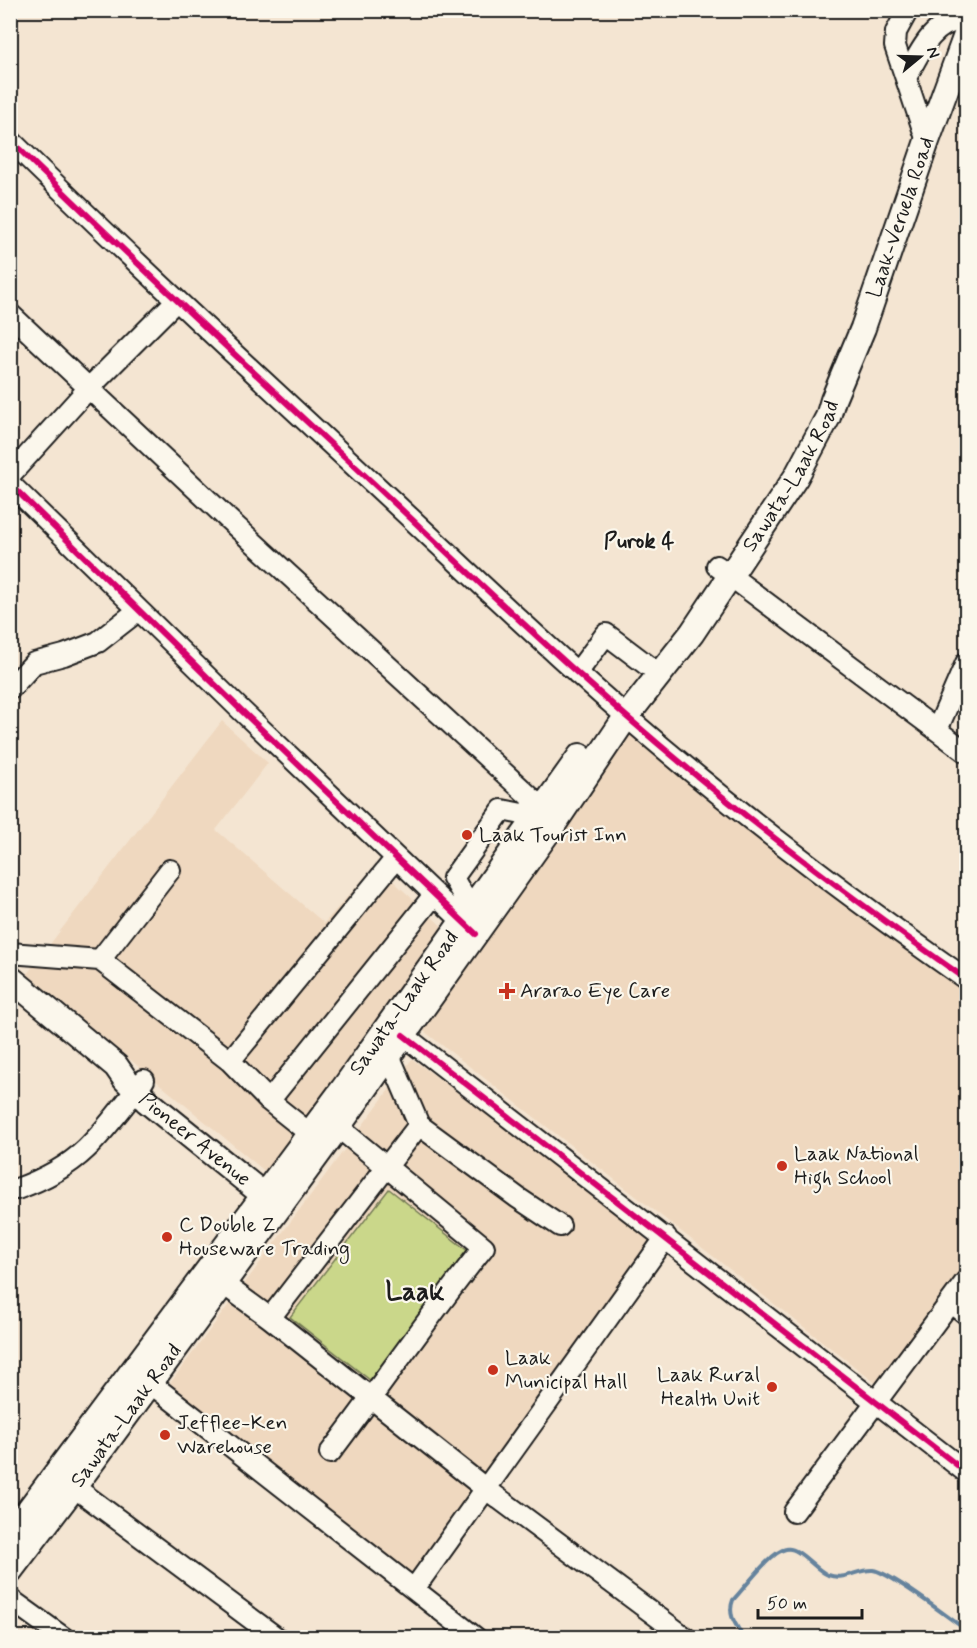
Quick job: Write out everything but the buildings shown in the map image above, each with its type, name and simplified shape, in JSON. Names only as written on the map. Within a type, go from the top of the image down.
[{"type":"main road","name":"Laak-Veruela Road","points":[[833,400],[863,328],[966,35]]},
{"type":"main road","name":"Sawata-Laak Road","points":[[621,712],[647,665],[724,571],[802,467],[828,417],[833,400]]},
{"type":"main road","name":"Sawata-Laak Road","points":[[275,1196],[309,1133],[467,928],[621,712],[692,633],[724,571]]},
{"type":"main road","name":"Sawata-Laak Road","points":[[10,1571],[65,1480],[141,1376],[275,1196],[338,1127],[403,1035],[467,928]]},
{"type":"main road","name":"Pioneer Avenue","points":[[10,978],[116,1065],[125,1079],[140,1085],[275,1196]]},
{"type":"main road","name":"Sawata-Laak Road","points":[[10,1535],[65,1480]]},
{"type":"street","points":[[908,10],[894,39],[927,141]]},
{"type":"street","points":[[906,78],[923,47],[939,28],[949,23],[966,21]]},
{"type":"street","points":[[10,140],[176,301],[621,712],[737,810],[966,979]]},
{"type":"street","points":[[10,475],[88,389],[176,301]]},
{"type":"street","points":[[10,314],[545,816]]},
{"type":"street","points":[[10,484],[392,863]]},
{"type":"street","points":[[10,502],[431,900],[467,928]]},
{"type":"street","points":[[724,571],[966,752]]},
{"type":"street","points":[[10,689],[34,663],[98,642],[130,617]]},
{"type":"street","points":[[577,672],[606,634],[647,665]]},
{"type":"street","points":[[937,730],[966,663]]},
{"type":"street","points":[[467,928],[453,878],[502,810],[545,816]]},
{"type":"street","points":[[230,1061],[392,863]]},
{"type":"street","points":[[100,960],[170,870]]},
{"type":"street","points":[[269,1101],[431,900]]},
{"type":"street","points":[[10,954],[100,960],[230,1061],[269,1101],[309,1133]]},
{"type":"street","points":[[403,1035],[966,1472]]},
{"type":"street","points":[[389,1055],[419,1125],[560,1226]]},
{"type":"street","points":[[17,1190],[44,1179],[87,1149],[140,1085]]},
{"type":"street","points":[[270,1318],[419,1125]]},
{"type":"street","points":[[330,1453],[484,1247],[338,1127]]},
{"type":"street","points":[[414,1589],[666,1237]]},
{"type":"street","points":[[215,1277],[486,1489],[686,1638]]},
{"type":"street","points":[[794,1512],[876,1401],[959,1308],[966,1281]]},
{"type":"street","points":[[141,1376],[476,1638]]},
{"type":"street","points":[[65,1480],[277,1638]]},
{"type":"street","points":[[10,1599],[64,1638]]},
{"type":"shaded area","points":[[222,721],[268,763],[216,830],[324,923],[376,865],[447,931],[267,1173],[27,974]]},
{"type":"shaded area","name":"Laak National High School","points":[[629,734],[966,990],[966,1263],[877,1384],[420,1028]]},
{"type":"shaded area","points":[[412,1059],[655,1237],[412,1576],[168,1386]]},
{"type":"green space","points":[[389,1189],[469,1252],[370,1380],[290,1317]]},
{"type":"waterway","points":[[744,1638],[732,1615],[733,1600],[773,1556],[786,1549],[796,1551],[828,1575],[840,1577],[867,1570],[881,1573],[934,1606],[966,1630]]},
{"type":"cycle path","points":[[10,140],[190,313],[595,689],[751,820],[879,917],[966,979]]},
{"type":"cycle path","points":[[10,484],[242,711],[476,934]]},
{"type":"cycle path","points":[[403,1035],[966,1472]]},
{"type":"place","name":"Laak Tourist Inn","points":[[467,835]]},
{"type":"place","name":"Ararao Eye Care","points":[[507,991]]},
{"type":"place","name":"Laak National High School","points":[[782,1166]]},
{"type":"place","name":"C Double Z Houseware Trading","points":[[167,1237]]},
{"type":"place","name":"Laak Municipal Hall","points":[[493,1370]]},
{"type":"place","name":"Laak Rural Health Unit","points":[[772,1387]]},
{"type":"place","name":"Jefflee-Ken Warehouse","points":[[165,1435]]},
{"type":"district","name":"Purok 4","points":[[639,542]]},
{"type":"district","name":"Laak","points":[[415,1292]]}]
